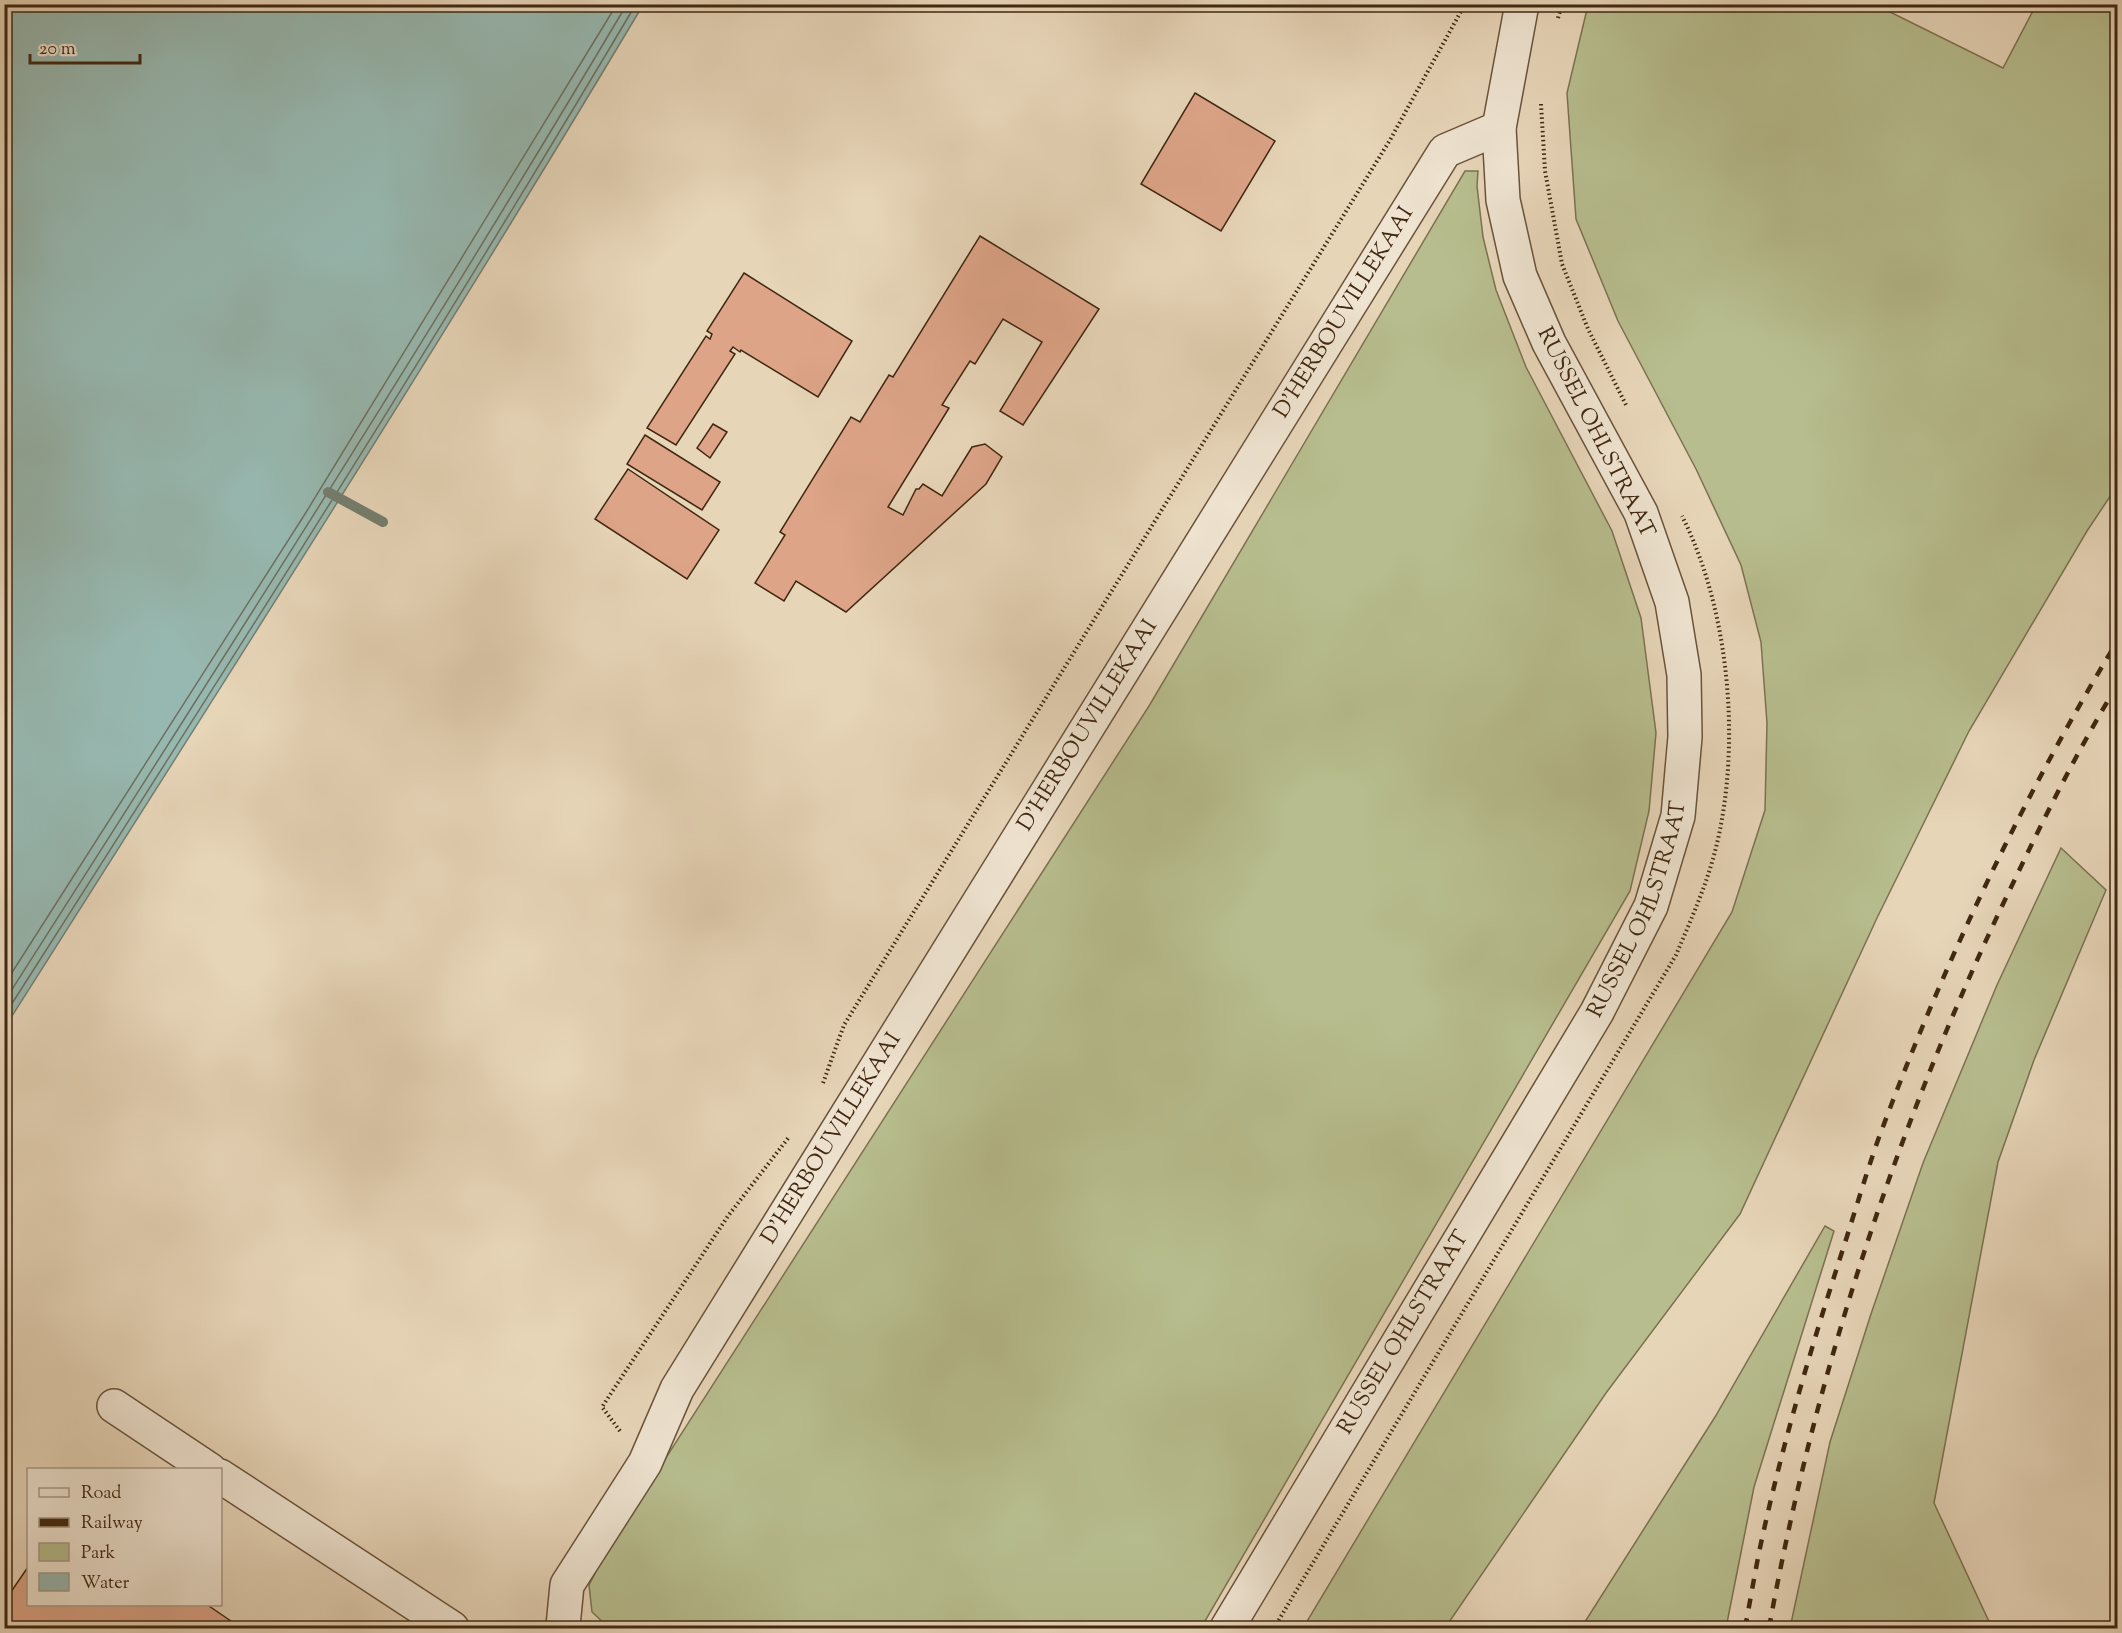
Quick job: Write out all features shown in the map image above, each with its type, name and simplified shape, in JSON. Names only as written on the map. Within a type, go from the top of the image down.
[{"type":"street","points":[[1499,128],[1522,4]]},
{"type":"street","name":"D'HERBOUVILLEKAAI","points":[[563,1628],[567,1585],[645,1463],[677,1389],[1445,151],[1499,128]]},
{"type":"street","name":"RUSSEL OHLSTRAAT","points":[[1227,1629],[1597,1012],[1651,906],[1678,816],[1685,737],[1684,675],[1672,602],[1641,513],[1549,343],[1520,276],[1503,200],[1499,128]]},
{"type":"street","points":[[114,1406],[207,1468]]},
{"type":"street","points":[[222,1477],[452,1629]]},
{"type":"path","name":"D'HERBOUVILLEKAAI","points":[[819,1092],[844,1025],[1390,140],[1465,4]]},
{"type":"path","points":[[1556,27],[1562,4]]},
{"type":"path","points":[[1540,93],[1545,171],[1562,264],[1588,329],[1629,411]]},
{"type":"path","points":[[1274,1629],[1676,956],[1708,874],[1721,824],[1727,773],[1730,709],[1718,618],[1692,536],[1682,515]]},
{"type":"path","name":"D'HERBOUVILLEKAAI","points":[[645,1463],[602,1407],[728,1216],[793,1131]]},
{"type":"green space","points":[[1588,5],[1876,5],[2003,68],[2036,5],[2117,5],[2117,486],[2087,531],[1969,731],[1877,918],[1740,1214],[1606,1393],[1445,1628],[1303,1628],[1732,912],[1765,810],[1767,723],[1761,642],[1741,565],[1696,469],[1618,321],[1576,219],[1567,93]]},
{"type":"green space","points":[[1465,171],[1478,171],[1477,186],[1483,237],[1496,290],[1526,367],[1612,531],[1641,618],[1656,733],[1649,811],[1630,891],[1201,1628],[609,1628],[592,1612],[589,1585],[608,1548],[1149,706]]},
{"type":"green space","points":[[2061,848],[2106,890],[2034,1060],[1998,1162],[1934,1503],[1992,1628],[1790,1628],[1830,1442],[1923,1163],[1997,985]]},
{"type":"green space","points":[[1825,1226],[1834,1231],[1754,1487],[1726,1628],[1581,1628],[1715,1417]]},
{"type":"water","points":[[5,4],[643,5],[407,391],[5,1027]]},
{"type":"building","points":[[1195,93],[1275,141],[1221,231],[1141,184]]},
{"type":"building","points":[[980,236],[1099,309],[1023,425],[1000,411],[1042,342],[1003,319],[975,364],[970,361],[942,405],[949,408],[888,507],[903,515],[916,489],[923,484],[942,496],[972,447],[985,444],[1002,457],[986,484],[846,612],[796,581],[784,601],[755,583],[785,535],[780,532],[851,417],[860,422],[889,375],[893,377]]},
{"type":"building","points":[[744,273],[852,341],[818,397],[733,347],[730,351],[735,354],[676,445],[647,428],[706,336],[710,339],[712,334],[707,331]]},
{"type":"building","points":[[713,424],[727,432],[710,458],[697,448]]},
{"type":"building","points":[[645,435],[720,482],[702,510],[627,464]]},
{"type":"building","points":[[628,469],[719,530],[687,579],[595,519]]},
{"type":"building","points":[[27,1568],[27,1606],[209,1606],[241,1628],[4,1628],[4,1602]]},
{"type":"waterway","points":[[328,492],[383,522]]},
{"type":"railway","points":[[1745,1628],[1763,1534],[1789,1428],[1878,1140],[1929,1011],[1986,884],[2049,760],[2118,640]]},
{"type":"railway","points":[[1769,1628],[1788,1531],[1837,1339],[1899,1151],[1935,1058],[2016,877],[2064,779],[2118,684]]}]
